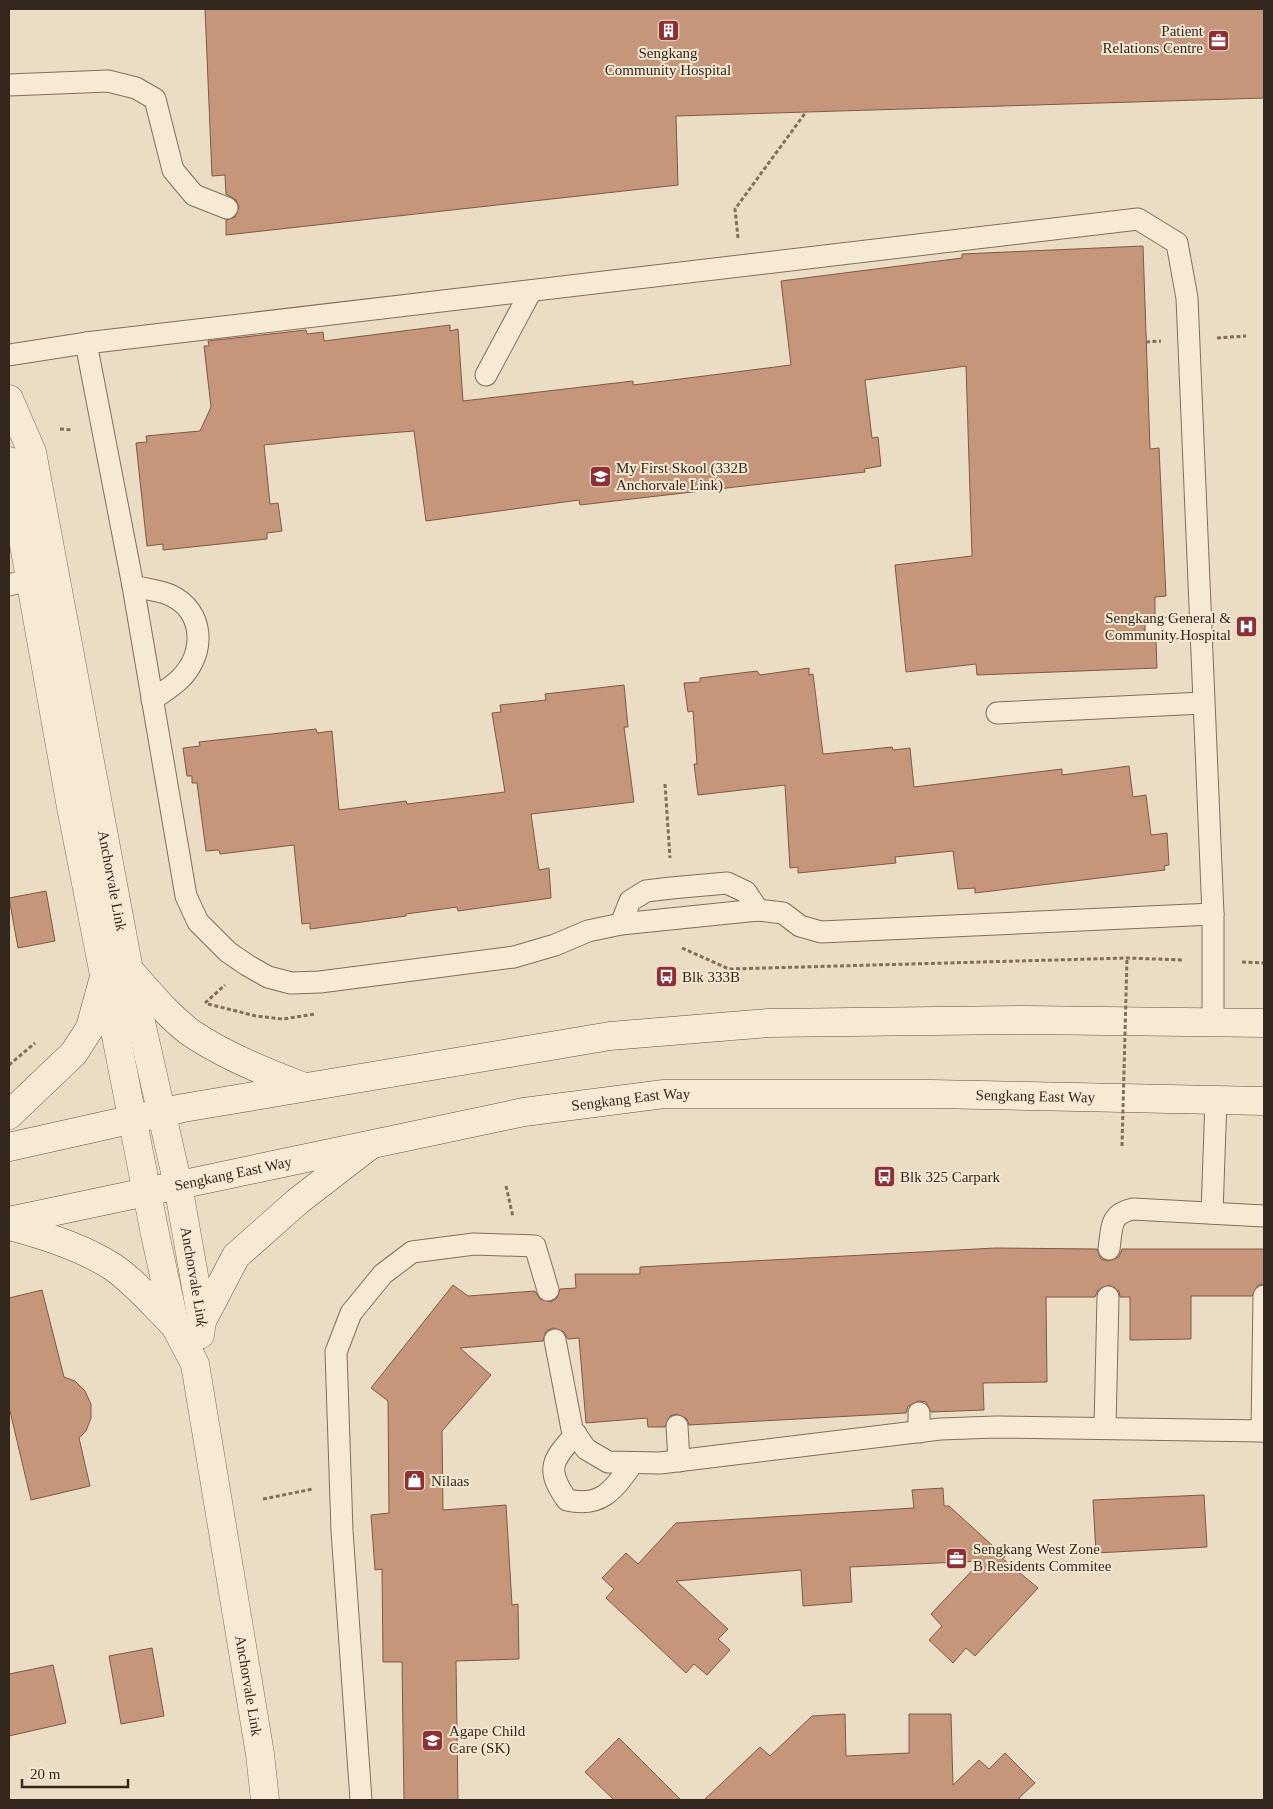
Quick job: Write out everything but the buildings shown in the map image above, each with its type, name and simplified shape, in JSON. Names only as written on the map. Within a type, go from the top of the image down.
[{"type":"main road","name":"Anchorvale Link","points":[[9,399],[32,452],[116,974],[133,1119],[175,1326],[195,1364],[260,1754],[265,1800]]},
{"type":"main road","name":"Anchorvale Link","points":[[9,461],[20,582],[116,974],[161,1113],[178,1184],[202,1321],[195,1364]]},
{"type":"main road","points":[[9,1115],[74,1054],[90,1028],[116,974],[168,1012],[191,1032],[266,1073],[302,1086]]},
{"type":"main road","points":[[9,1148],[161,1113],[302,1086],[610,1036],[768,1023],[1026,1020],[1264,1023]]},
{"type":"main road","name":"Sengkang East Way","points":[[9,1221],[524,1112],[664,1094],[932,1094],[1264,1101]]},
{"type":"main road","points":[[202,1321],[236,1256],[298,1200],[373,1143]]},
{"type":"main road","points":[[9,1226],[36,1233],[75,1248],[112,1267],[175,1326]]},
{"type":"lane","points":[[9,85],[108,81],[136,88],[155,99],[173,170],[194,195],[226,208]]},
{"type":"lane","points":[[9,355],[86,343],[1138,219],[1177,243],[1188,298],[1213,914],[1213,1022]]},
{"type":"lane","points":[[486,375],[531,291]]},
{"type":"lane","points":[[86,343],[132,586],[186,896],[198,922],[228,952],[268,977],[291,982],[320,982],[514,957],[556,945],[588,931],[621,924],[758,910],[783,913],[800,926],[821,932],[1213,914]]},
{"type":"lane","points":[[132,586],[171,595],[190,610],[198,625],[197,655],[181,678],[152,700]]},
{"type":"lane","points":[[1156,629],[1200,626]]},
{"type":"lane","points":[[997,713],[1203,703]]},
{"type":"lane","points":[[621,924],[630,901],[646,891],[726,882],[746,892],[758,910]]},
{"type":"lane","points":[[1212,1213],[1216,1099]]},
{"type":"lane","points":[[1109,1249],[1113,1221],[1116,1216],[1124,1211],[1134,1209],[1264,1216]]},
{"type":"lane","points":[[362,1800],[342,1531],[336,1352],[351,1313],[383,1274],[412,1252],[474,1244],[535,1246],[548,1290]]},
{"type":"lane","points":[[554,1340],[572,1429],[586,1449],[608,1462],[680,1461],[919,1422],[996,1427],[1105,1427],[1263,1431],[1264,1296]]},
{"type":"lane","points":[[1105,1427],[1108,1297]]},
{"type":"lane","points":[[677,1426],[680,1461]]},
{"type":"lane","points":[[576,1434],[556,1456],[553,1469],[558,1488],[566,1500],[583,1504],[601,1498],[617,1485],[633,1463]]},
{"type":"path","points":[[740,266],[735,209],[806,112]]},
{"type":"path","points":[[664,784],[670,867]]},
{"type":"path","points":[[676,945],[729,969],[1127,958],[1264,963]]},
{"type":"path","points":[[1122,1146],[1127,958]]},
{"type":"path","points":[[205,1003],[256,1016],[283,1019],[322,1013]]},
{"type":"path","points":[[506,1186],[510,1202]]},
{"type":"path","points":[[263,1499],[321,1486]]},
{"type":"place","name":"Sengkang Community Hospital","points":[[668,30]]},
{"type":"place","name":"Patient Relations Centre","points":[[1219,40]]},
{"type":"place","name":"My First Skool (332B Anchorvale Link)","points":[[600,477]]},
{"type":"place","name":"Sengkang General & Community Hospital","points":[[1247,627]]},
{"type":"place","name":"Blk 333B","points":[[666,977]]},
{"type":"place","name":"Blk 325 Carpark","points":[[884,1177]]},
{"type":"place","name":"Nilaas","points":[[415,1481]]},
{"type":"place","name":"Sengkang West Zone B Residents Commitee","points":[[957,1558]]},
{"type":"place","name":"Agape Child Care (SK)","points":[[433,1740]]}]
